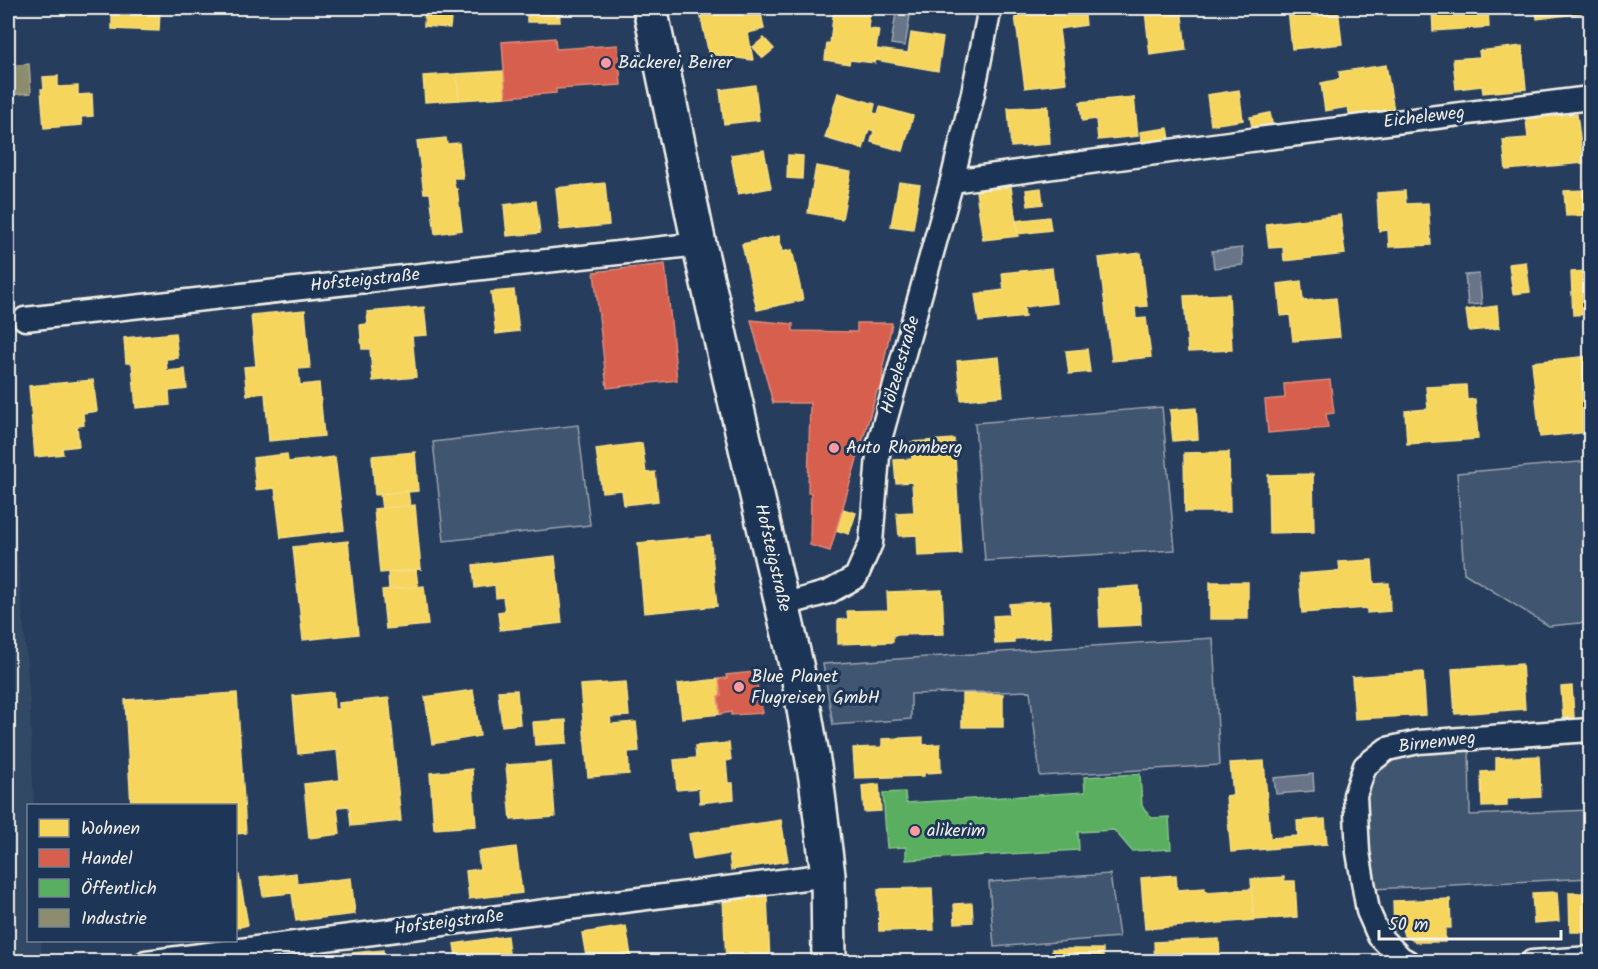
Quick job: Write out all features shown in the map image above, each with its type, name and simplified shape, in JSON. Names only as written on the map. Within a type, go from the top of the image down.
[{"type":"main road","name":"Hofsteigstraße","points":[[650,8],[699,244],[797,669],[814,767],[828,875],[829,962]]},
{"type":"street","name":"Hölzelestraße","points":[[782,605],[829,592],[856,577],[871,543],[879,442],[952,181],[990,8]]},
{"type":"street","name":"Eicheleweg","points":[[952,181],[1258,139],[1590,98]]},
{"type":"street","name":"Hofsteigstraße","points":[[25,319],[699,244]]},
{"type":"street","name":"Birnenweg","points":[[1408,962],[1401,958],[1380,936],[1368,911],[1358,852],[1355,795],[1365,766],[1388,749],[1418,742],[1590,730]]},
{"type":"street","name":"Hofsteigstraße","points":[[146,962],[828,875]]},
{"type":"street","points":[[1532,962],[1590,958]]},
{"type":"shaded area","points":[[896,13],[910,16],[905,46],[891,44]]},
{"type":"shaded area","points":[[1242,248],[1243,265],[1214,268],[1212,251]]},
{"type":"shaded area","points":[[1479,274],[1482,304],[1468,305],[1465,275]]},
{"type":"shaded area","points":[[1162,407],[1175,550],[985,561],[975,423]]},
{"type":"shaded area","points":[[578,425],[590,525],[444,541],[433,442]]},
{"type":"shaded area","points":[[8,443],[29,690],[34,804],[27,804],[27,942],[41,942],[42,961],[8,961]]},
{"type":"shaded area","points":[[1590,461],[1590,622],[1549,626],[1464,573],[1457,473]]},
{"type":"shaded area","points":[[1213,638],[1220,765],[1040,776],[1030,691],[911,694],[911,719],[833,725],[823,664]]},
{"type":"shaded area","points":[[1469,745],[1470,815],[1590,810],[1590,878],[1373,889],[1363,825],[1364,787],[1381,764],[1404,751]]},
{"type":"shaded area","points":[[1313,774],[1314,791],[1276,794],[1274,778]]},
{"type":"shaded area","points":[[1110,874],[1119,937],[994,947],[989,882]]},
{"type":"building: Wohnen","points":[[112,8],[160,8],[159,31],[112,29]]},
{"type":"building: Wohnen","points":[[425,8],[452,8],[450,28],[424,26]]},
{"type":"building: Wohnen","points":[[458,8],[495,8],[495,10]]},
{"type":"building: Wohnen","points":[[527,8],[559,8],[560,22],[527,22]]},
{"type":"building: Wohnen","points":[[591,8],[617,8],[591,11]]},
{"type":"building: Wohnen","points":[[713,8],[760,8],[764,29],[748,33],[753,60],[709,54],[700,13],[713,10]]},
{"type":"building: Wohnen","points":[[834,8],[870,9],[868,29],[879,30],[876,49],[908,53],[911,33],[943,38],[938,71],[876,60],[875,63],[850,60],[849,64],[825,60],[827,43],[830,44]]},
{"type":"building: Wohnen","points":[[1014,8],[1084,8],[1086,25],[1059,29],[1066,83],[1025,88]]},
{"type":"building: Wohnen","points":[[1181,8],[1186,50],[1150,55],[1145,11]]},
{"type":"building: Wohnen","points":[[1288,8],[1338,8],[1342,44],[1292,49]]},
{"type":"building: Wohnen","points":[[1432,8],[1488,8],[1489,27],[1433,31]]},
{"type":"building: Wohnen","points":[[1536,8],[1580,8],[1581,13],[1537,19]]},
{"type":"building: Wohnen","points":[[764,38],[774,49],[763,58],[753,47]]},
{"type":"building: Wohnen","points":[[1522,46],[1526,89],[1483,93],[1482,86],[1456,89],[1453,59],[1480,57],[1479,51]]},
{"type":"building: Wohnen","points":[[1386,65],[1394,111],[1350,118],[1348,107],[1325,111],[1321,83],[1340,79],[1339,72]]},
{"type":"building: Wohnen","points":[[504,71],[506,97],[459,100],[457,74]]},
{"type":"building: Wohnen","points":[[457,74],[459,100],[425,102],[423,76]]},
{"type":"building: Wohnen","points":[[58,76],[58,87],[78,86],[78,95],[92,94],[93,116],[81,117],[82,125],[44,128],[41,89],[44,89],[43,77]]},
{"type":"building: Wohnen","points":[[755,85],[759,120],[724,124],[720,90]]},
{"type":"building: Wohnen","points":[[1239,90],[1243,120],[1211,125],[1207,95]]},
{"type":"building: Wohnen","points":[[838,93],[875,104],[873,113],[878,114],[880,107],[913,116],[903,151],[871,142],[874,131],[869,129],[863,149],[825,138]]},
{"type":"building: Wohnen","points":[[1134,97],[1138,136],[1098,140],[1096,119],[1082,121],[1080,102]]},
{"type":"building: Wohnen","points":[[1048,106],[1050,144],[1011,147],[1008,108]]},
{"type":"building: Wohnen","points":[[1270,113],[1273,128],[1253,132],[1250,117]]},
{"type":"building: Wohnen","points":[[1577,114],[1583,163],[1506,170],[1503,140],[1528,138],[1526,119]]},
{"type":"building: Wohnen","points":[[1168,128],[1171,146],[1143,150],[1140,132]]},
{"type":"building: Wohnen","points":[[446,138],[447,144],[459,143],[463,178],[453,178],[455,189],[457,189],[462,230],[435,234],[430,193],[424,193],[417,141]]},
{"type":"building: Wohnen","points":[[764,150],[771,188],[738,194],[731,155]]},
{"type":"building: Wohnen","points":[[788,155],[803,156],[802,179],[787,178]]},
{"type":"building: Wohnen","points":[[816,166],[851,172],[842,219],[808,213]]},
{"type":"building: Wohnen","points":[[899,182],[920,185],[913,229],[891,226]]},
{"type":"building: Wohnen","points":[[1590,182],[1589,227],[1588,215],[1566,216],[1564,191],[1586,190],[1586,183]]},
{"type":"building: Wohnen","points":[[605,183],[609,225],[560,230],[556,188]]},
{"type":"building: Wohnen","points":[[1011,187],[1018,236],[983,240],[976,191]]},
{"type":"building: Wohnen","points":[[1041,188],[1043,204],[1028,206],[1026,190]]},
{"type":"building: Wohnen","points":[[1405,191],[1406,204],[1428,203],[1431,245],[1389,247],[1388,230],[1379,231],[1377,193]]},
{"type":"building: Wohnen","points":[[536,201],[540,233],[507,236],[504,205]]},
{"type":"building: Wohnen","points":[[1340,215],[1345,254],[1284,261],[1283,247],[1269,248],[1266,224]]},
{"type":"building: Wohnen","points":[[1049,217],[1051,230],[1018,234],[1016,221]]},
{"type":"building: Wohnen","points":[[779,236],[782,252],[792,250],[803,300],[757,310],[742,244]]},
{"type":"building: Wohnen","points":[[1141,253],[1147,306],[1135,307],[1136,319],[1146,318],[1151,357],[1112,361],[1099,258]]},
{"type":"building: Wohnen","points":[[1526,262],[1530,292],[1513,294],[1509,264]]},
{"type":"building: Wohnen","points":[[1052,268],[1056,303],[1024,307],[1025,317],[979,322],[975,294],[1004,290],[1002,273]]},
{"type":"building: Wohnen","points":[[1590,271],[1590,314],[1573,315],[1571,272]]},
{"type":"building: Wohnen","points":[[1301,281],[1303,301],[1336,298],[1340,337],[1293,341],[1290,315],[1281,316],[1278,284]]},
{"type":"building: Wohnen","points":[[514,290],[519,331],[496,334],[491,292]]},
{"type":"building: Wohnen","points":[[1229,294],[1232,350],[1188,352],[1184,296]]},
{"type":"building: Wohnen","points":[[1497,306],[1499,328],[1469,331],[1466,310]]},
{"type":"building: Wohnen","points":[[424,307],[427,335],[412,336],[416,377],[373,381],[370,349],[362,349],[360,325],[368,324],[367,312]]},
{"type":"building: Wohnen","points":[[305,310],[310,368],[298,369],[300,385],[319,383],[324,436],[269,441],[265,393],[247,395],[244,367],[256,366],[251,315]]},
{"type":"building: Wohnen","points":[[175,333],[178,358],[166,359],[167,371],[185,369],[187,389],[169,391],[170,405],[136,408],[132,363],[126,363],[124,338]]},
{"type":"building: Wohnen","points":[[1087,349],[1090,372],[1069,374],[1066,351]]},
{"type":"building: Wohnen","points":[[1590,356],[1590,383],[1584,384],[1589,432],[1540,437],[1532,362]]},
{"type":"building: Wohnen","points":[[999,357],[1003,396],[961,400],[957,361]]},
{"type":"building: Wohnen","points":[[93,380],[97,411],[83,413],[84,425],[77,426],[79,446],[62,448],[63,454],[35,457],[29,386]]},
{"type":"building: Wohnen","points":[[1466,385],[1467,400],[1475,399],[1478,439],[1407,444],[1405,411],[1428,409],[1426,387]]},
{"type":"building: Wohnen","points":[[1196,408],[1198,439],[1173,441],[1170,410]]},
{"type":"building: Wohnen","points":[[954,439],[961,554],[918,556],[917,535],[899,536],[897,513],[914,512],[912,482],[896,483],[894,460],[912,459],[911,442]]},
{"type":"building: Wohnen","points":[[642,443],[646,473],[655,472],[658,501],[624,505],[622,490],[602,492],[596,449]]},
{"type":"building: Wohnen","points":[[415,452],[418,491],[375,495],[372,456]]},
{"type":"building: Wohnen","points":[[1229,452],[1230,512],[1185,512],[1184,453]]},
{"type":"building: Wohnen","points":[[287,454],[288,462],[335,457],[344,530],[281,538],[275,488],[256,490],[253,458]]},
{"type":"building: Wohnen","points":[[1313,474],[1314,532],[1269,533],[1268,475]]},
{"type":"building: Wohnen","points":[[408,491],[410,506],[382,509],[380,494]]},
{"type":"building: Wohnen","points":[[415,505],[421,569],[380,573],[374,509]]},
{"type":"building: Wohnen","points":[[843,509],[856,513],[849,534],[836,530]]},
{"type":"building: Wohnen","points":[[710,536],[717,606],[644,613],[638,543]]},
{"type":"building: Wohnen","points":[[348,541],[358,634],[303,640],[293,547]]},
{"type":"building: Wohnen","points":[[555,556],[562,623],[500,630],[498,612],[505,611],[503,597],[496,598],[495,585],[475,588],[473,565]]},
{"type":"building: Wohnen","points":[[1372,560],[1374,584],[1389,583],[1390,611],[1367,613],[1367,608],[1302,613],[1299,574],[1340,571],[1339,562]]},
{"type":"building: Wohnen","points":[[416,570],[418,587],[389,589],[388,573]]},
{"type":"building: Wohnen","points":[[1210,582],[1248,582],[1248,619],[1210,619]]},
{"type":"building: Wohnen","points":[[424,586],[428,625],[386,629],[382,590]]},
{"type":"building: Wohnen","points":[[1139,586],[1141,625],[1100,627],[1098,589]]},
{"type":"building: Wohnen","points":[[942,590],[944,634],[893,635],[893,642],[838,644],[838,620],[848,619],[847,611],[888,610],[887,592]]},
{"type":"building: Wohnen","points":[[1049,601],[1051,637],[1014,639],[1014,643],[995,644],[993,616],[1010,615],[1009,604]]},
{"type":"building: Wohnen","points":[[1522,664],[1525,709],[1455,714],[1452,669]]},
{"type":"building: Wohnen","points":[[1423,672],[1426,715],[1355,719],[1352,677]]},
{"type":"building: Wohnen","points":[[719,679],[720,714],[682,718],[678,684]]},
{"type":"building: Wohnen","points":[[626,682],[629,716],[610,717],[611,724],[636,722],[639,751],[628,752],[629,774],[588,777],[580,685]]},
{"type":"building: Wohnen","points":[[1572,686],[1574,717],[1563,718],[1561,687]]},
{"type":"building: Wohnen","points":[[473,690],[480,736],[432,744],[425,697]]},
{"type":"building: Wohnen","points":[[517,690],[520,724],[502,726],[498,691]]},
{"type":"building: Wohnen","points":[[333,692],[334,709],[339,709],[339,703],[389,698],[401,821],[351,826],[349,806],[337,807],[340,834],[309,838],[304,784],[340,780],[337,750],[298,754],[293,696]]},
{"type":"building: Wohnen","points":[[237,693],[246,833],[237,834],[237,804],[131,804],[125,700]]},
{"type":"building: Wohnen","points":[[962,694],[1003,694],[1003,727],[962,727]]},
{"type":"building: Wohnen","points":[[566,720],[567,743],[535,745],[533,722]]},
{"type":"building: Wohnen","points":[[923,737],[923,745],[940,744],[941,772],[924,773],[924,776],[855,778],[853,748],[882,747],[882,739]]},
{"type":"building: Wohnen","points":[[729,743],[731,760],[726,761],[728,783],[733,783],[734,799],[700,803],[699,788],[677,790],[674,760],[696,758],[695,746]]},
{"type":"building: Wohnen","points":[[1539,756],[1541,797],[1507,799],[1507,806],[1482,807],[1481,772],[1496,771],[1496,758]]},
{"type":"building: Wohnen","points":[[1264,761],[1270,838],[1298,836],[1297,821],[1325,819],[1327,844],[1231,852],[1226,796],[1233,795],[1230,763]]},
{"type":"building: Wohnen","points":[[551,762],[555,817],[511,820],[506,765]]},
{"type":"building: Wohnen","points":[[472,769],[476,826],[434,829],[430,773]]},
{"type":"building: Wohnen","points":[[879,784],[881,811],[864,812],[862,786]]},
{"type":"building: Wohnen","points":[[781,820],[788,861],[731,870],[729,854],[693,860],[689,834]]},
{"type":"building: Wohnen","points":[[516,847],[522,893],[469,899],[466,871],[480,869],[478,852]]},
{"type":"building: Wohnen","points":[[296,873],[297,884],[351,878],[355,914],[296,921],[292,893],[263,896],[260,877]]},
{"type":"building: Wohnen","points":[[239,875],[248,925],[237,928],[237,876]]},
{"type":"building: Wohnen","points":[[1176,875],[1177,890],[1205,888],[1205,892],[1252,889],[1254,920],[1145,929],[1141,878]]},
{"type":"building: Wohnen","points":[[1284,877],[1284,881],[1295,881],[1297,917],[1254,920],[1251,879]]},
{"type":"building: Wohnen","points":[[932,888],[934,930],[879,931],[878,889]]},
{"type":"building: Wohnen","points":[[1557,892],[1559,921],[1534,923],[1532,893]]},
{"type":"building: Wohnen","points":[[1569,893],[1590,893],[1590,932],[1570,932]]},
{"type":"building: Wohnen","points":[[767,896],[770,962],[726,962],[723,898]]},
{"type":"building: Wohnen","points":[[1450,899],[1451,928],[1445,928],[1445,942],[1416,942],[1404,935],[1402,929],[1394,929],[1393,901]]},
{"type":"building: Wohnen","points":[[972,903],[973,922],[955,923],[954,904]]},
{"type":"building: Wohnen","points":[[626,926],[632,962],[587,962],[582,933]]},
{"type":"building: Wohnen","points":[[507,936],[510,962],[457,962],[454,944]]},
{"type":"building: Wohnen","points":[[1219,939],[1220,962],[1155,962],[1154,942]]},
{"type":"building: Wohnen","points":[[1052,949],[1103,949],[1103,962],[1052,962]]},
{"type":"building: Wohnen","points":[[383,950],[384,962],[332,962],[331,955]]},
{"type":"building: Wohnen","points":[[910,957],[910,962],[879,962],[879,959]]},
{"type":"building: Wohnen","points":[[975,958],[975,962],[933,962],[933,960]]},
{"type":"building: Handel","points":[[555,38],[556,49],[618,45],[621,85],[556,89],[556,93],[506,97],[502,42]]},
{"type":"building: Handel","points":[[665,264],[677,380],[607,388],[594,272]]},
{"type":"building: Handel","name":"Auto Rhomberg","points":[[751,320],[793,324],[793,331],[857,332],[857,323],[892,323],[883,366],[882,390],[877,391],[830,551],[810,545],[811,493],[808,493],[810,403],[773,403]]},
{"type":"building: Handel","points":[[1330,380],[1334,413],[1326,414],[1328,428],[1268,433],[1265,400],[1285,398],[1284,384]]},
{"type":"building: Handel","name":"Blue Planet Flugreisen GmbH","points":[[754,672],[763,713],[720,714],[719,679],[727,678],[726,675]]},
{"type":"building: Öffentlich","points":[[1140,774],[1142,806],[1152,818],[1169,817],[1171,849],[1132,851],[1114,830],[1078,832],[1079,850],[906,860],[906,847],[887,848],[883,793],[905,792],[906,803],[1085,792],[1084,777]]},
{"type":"building: Industrie","points":[[29,64],[31,93],[8,95],[8,66]]},
{"type":"place","name":"Bäckerei Beirer","points":[[606,63]]},
{"type":"place","name":"Auto Rhomberg","points":[[834,448]]},
{"type":"place","name":"Blue Planet Flugreisen GmbH","points":[[739,687]]},
{"type":"place","name":"alikerim","points":[[915,831]]}]
